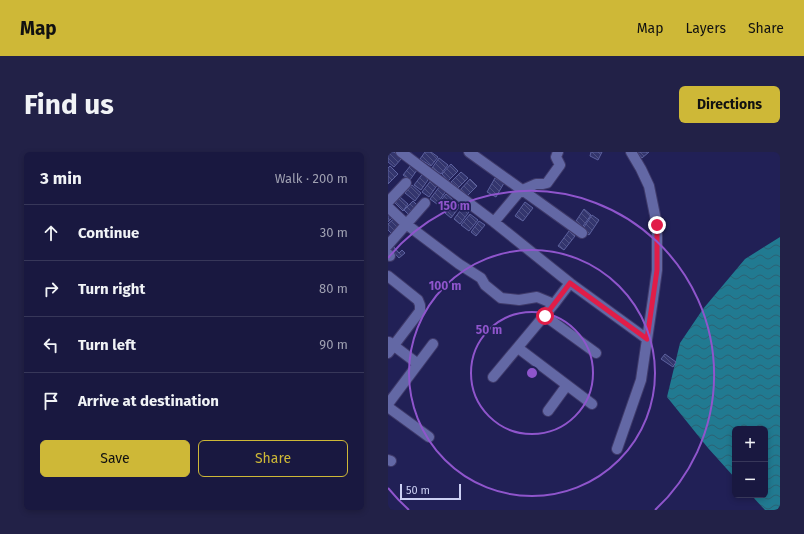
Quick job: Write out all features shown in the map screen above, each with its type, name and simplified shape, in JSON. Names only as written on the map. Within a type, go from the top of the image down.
[{"type":"street","points":[[402,152],[494,222],[570,283],[647,339]]},
{"type":"street","points":[[469,152],[582,233]]},
{"type":"street","points":[[617,449],[641,380],[657,270],[657,225],[649,186],[631,152]]},
{"type":"street","points":[[494,222],[520,191],[536,184],[547,183],[560,165],[554,154]]},
{"type":"street","points":[[388,202],[406,183]]},
{"type":"street","points":[[388,244],[425,203]]},
{"type":"street","points":[[388,207],[406,224],[459,264],[481,278],[485,285],[501,298],[519,300],[537,297],[554,304]]},
{"type":"street","points":[[388,276],[418,300],[420,305],[420,311],[390,347],[418,364]]},
{"type":"street","points":[[493,377],[545,316],[570,283]]},
{"type":"street","points":[[545,316],[596,353]]},
{"type":"street","points":[[428,438],[388,406],[433,344]]},
{"type":"street","points":[[518,348],[592,404]]},
{"type":"street","points":[[548,411],[567,385]]},
{"type":"water","points":[[780,237],[780,510],[765,510],[754,498],[768,498],[768,426],[732,426],[732,475],[708,448],[667,397],[680,343],[703,309],[745,259]]},
{"type":"building","points":[[388,152],[395,152],[402,158],[394,167],[388,162]]},
{"type":"building","points":[[425,152],[431,152],[438,157],[431,166],[420,159]]},
{"type":"building","points":[[591,152],[602,152],[598,160],[590,156]]},
{"type":"building","points":[[637,152],[649,152],[642,158]]},
{"type":"building","points":[[439,158],[448,165],[441,174],[432,168]]},
{"type":"building","points":[[451,164],[458,171],[448,181],[442,174]]},
{"type":"building","points":[[411,165],[417,170],[410,180],[403,175]]},
{"type":"building","points":[[390,166],[398,174],[388,184],[388,168]]},
{"type":"building","points":[[424,172],[430,177],[421,190],[414,185]]},
{"type":"building","points":[[461,172],[468,178],[458,188],[451,182]]},
{"type":"building","points":[[495,178],[504,183],[496,197],[487,192]]},
{"type":"building","points":[[432,179],[438,184],[429,197],[422,192]]},
{"type":"building","points":[[470,179],[477,186],[467,196],[460,190]]},
{"type":"building","points":[[412,185],[421,193],[415,201],[405,193]]},
{"type":"building","points":[[440,186],[446,191],[437,204],[430,199]]},
{"type":"building","points":[[446,194],[453,200],[446,210],[438,204]]},
{"type":"building","points":[[400,197],[408,204],[403,211],[395,203]]},
{"type":"building","points":[[413,201],[420,208],[411,217],[404,210]]},
{"type":"building","points":[[454,201],[460,206],[451,218],[445,213]]},
{"type":"building","points":[[525,202],[533,208],[523,221],[515,216]]},
{"type":"building","points":[[463,207],[469,212],[460,224],[454,219]]},
{"type":"building","points":[[584,209],[591,215],[581,229],[574,224]]},
{"type":"building","points":[[388,211],[394,216],[388,222]]},
{"type":"building","points":[[470,214],[478,220],[469,231],[461,225]]},
{"type":"building","points":[[592,215],[599,220],[589,235],[582,230]]},
{"type":"building","points":[[397,216],[403,223],[392,234],[388,230],[388,224]]},
{"type":"building","points":[[479,221],[485,225],[476,236],[471,232]]},
{"type":"building","points":[[569,231],[575,236],[564,250],[558,246]]},
{"type":"building","points":[[393,246],[399,253],[402,250],[405,253],[399,258],[390,248]]},
{"type":"building","points":[[665,354],[676,362],[673,367],[661,359]]},
{"type":"route","points":[[545,316],[570,283],[647,339],[657,270],[657,225]]}]
